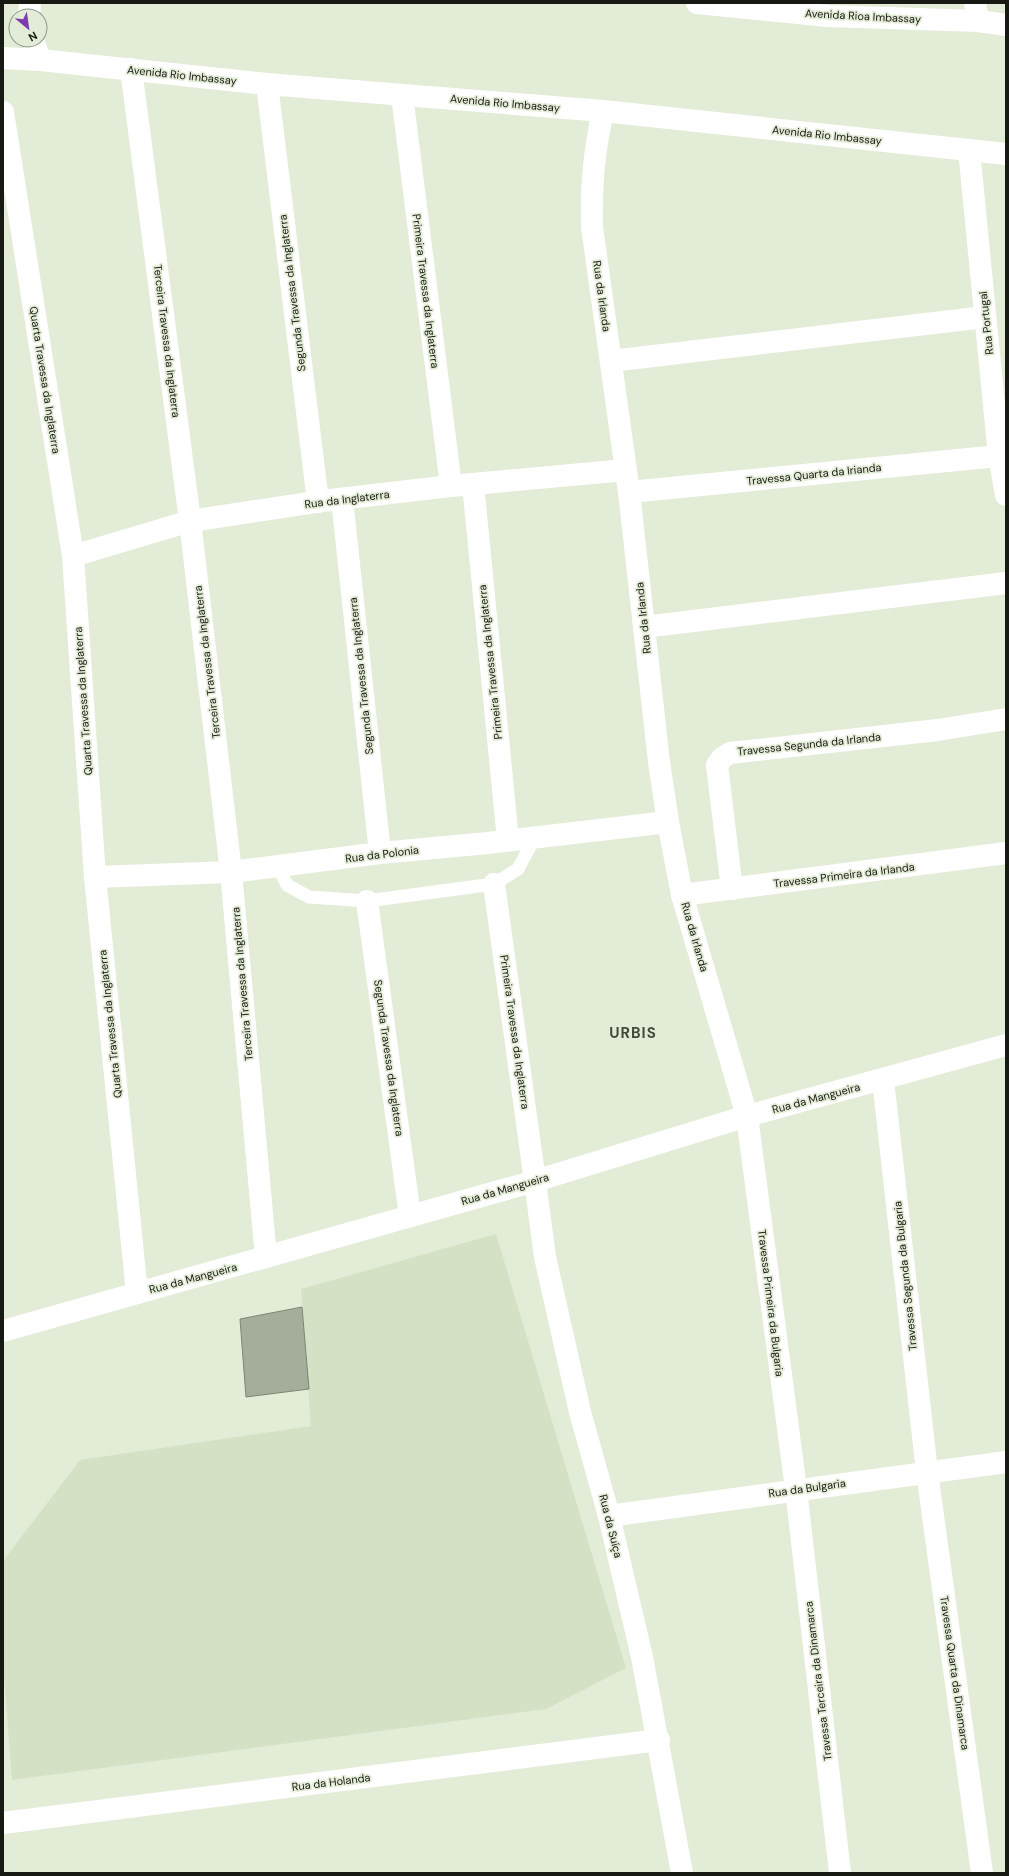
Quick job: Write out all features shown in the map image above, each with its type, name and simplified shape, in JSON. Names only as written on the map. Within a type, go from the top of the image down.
[{"type":"street","name":"Avenida Rioa Imbassay","points":[[697,3],[827,9],[977,12],[1006,25]]},
{"type":"street","name":"Avenida Rio Imbassay","points":[[3,58],[37,50],[131,69],[267,84],[603,111],[1006,154]]},
{"type":"street","name":"Terceira Travessa da Inglaterra","points":[[131,69],[190,521],[232,872],[266,1257]]},
{"type":"street","name":"Segunda Travessa da Inglaterra","points":[[267,84],[318,502]]},
{"type":"street","name":"Primeira Travessa da Inglaterra","points":[[402,95],[451,486]]},
{"type":"street","name":"Rua da Irlanda","points":[[603,111],[594,151],[591,190],[592,227],[629,492],[659,762],[668,822],[682,895],[747,1116]]},
{"type":"street","name":"Quarta Travessa da Inglaterra","points":[[3,112],[73,556],[95,877],[137,1293]]},
{"type":"street","name":"Rua Portugal","points":[[969,150],[999,456],[1006,495]]},
{"type":"street","points":[[611,361],[985,317]]},
{"type":"street","name":"Travessa Quarta da Irianda","points":[[629,492],[999,456]]},
{"type":"street","name":"Rua da Inglaterra","points":[[73,556],[190,521],[318,502],[451,486],[626,470]]},
{"type":"street","name":"Primeira Travessa da Inglaterra","points":[[473,484],[508,840]]},
{"type":"street","name":"Segunda Travessa da Inglaterra","points":[[342,499],[380,853]]},
{"type":"street","points":[[644,627],[1006,583]]},
{"type":"street","name":"Travessa Segunda da Irlanda","points":[[732,889],[717,766],[722,758],[730,753],[938,730],[1006,719]]},
{"type":"street","name":"Rua da Polonia","points":[[95,877],[232,872],[380,853],[668,822]]},
{"type":"street","name":"Travessa Primeira da Irlanda","points":[[682,895],[1006,853]]},
{"type":"street","name":"Primeira Travessa da Inglaterra","points":[[494,884],[535,1181]]},
{"type":"street","name":"Segunda Travessa da Inglaterra","points":[[367,900],[410,1216]]},
{"type":"street","name":"Rua da Mangueira","points":[[3,1331],[535,1181],[747,1116],[883,1080],[1006,1045]]},
{"type":"street","name":"Travessa Segunda da Bulgaria","points":[[883,1080],[928,1472]]},
{"type":"street","name":"Travessa Primeira da Bulgaria","points":[[747,1116],[796,1489]]},
{"type":"street","name":"Rua da Suíça","points":[[535,1181],[545,1257],[580,1412],[609,1516],[642,1657],[682,1873]]},
{"type":"street","name":"Rua da Bulgaria","points":[[609,1516],[796,1489],[1006,1462]]},
{"type":"street","name":"Travessa Quarta da Dinamarca","points":[[928,1472],[982,1873]]},
{"type":"street","name":"Travessa Terceira da Dinamarca","points":[[796,1489],[840,1873]]},
{"type":"street","name":"Rua da Holanda","points":[[3,1823],[658,1740]]},
{"type":"lane","points":[[278,866],[287,885],[309,897],[367,900],[494,884],[518,869],[535,837]]},
{"type":"shaded area","points":[[496,1234],[626,1668],[546,1709],[12,1780],[3,1665],[3,1561],[80,1460],[311,1426],[301,1289]]},
{"type":"building","points":[[302,1307],[309,1389],[246,1397],[240,1319]]},
{"type":"district","name":"URBIS","points":[[633,1033]]}]
